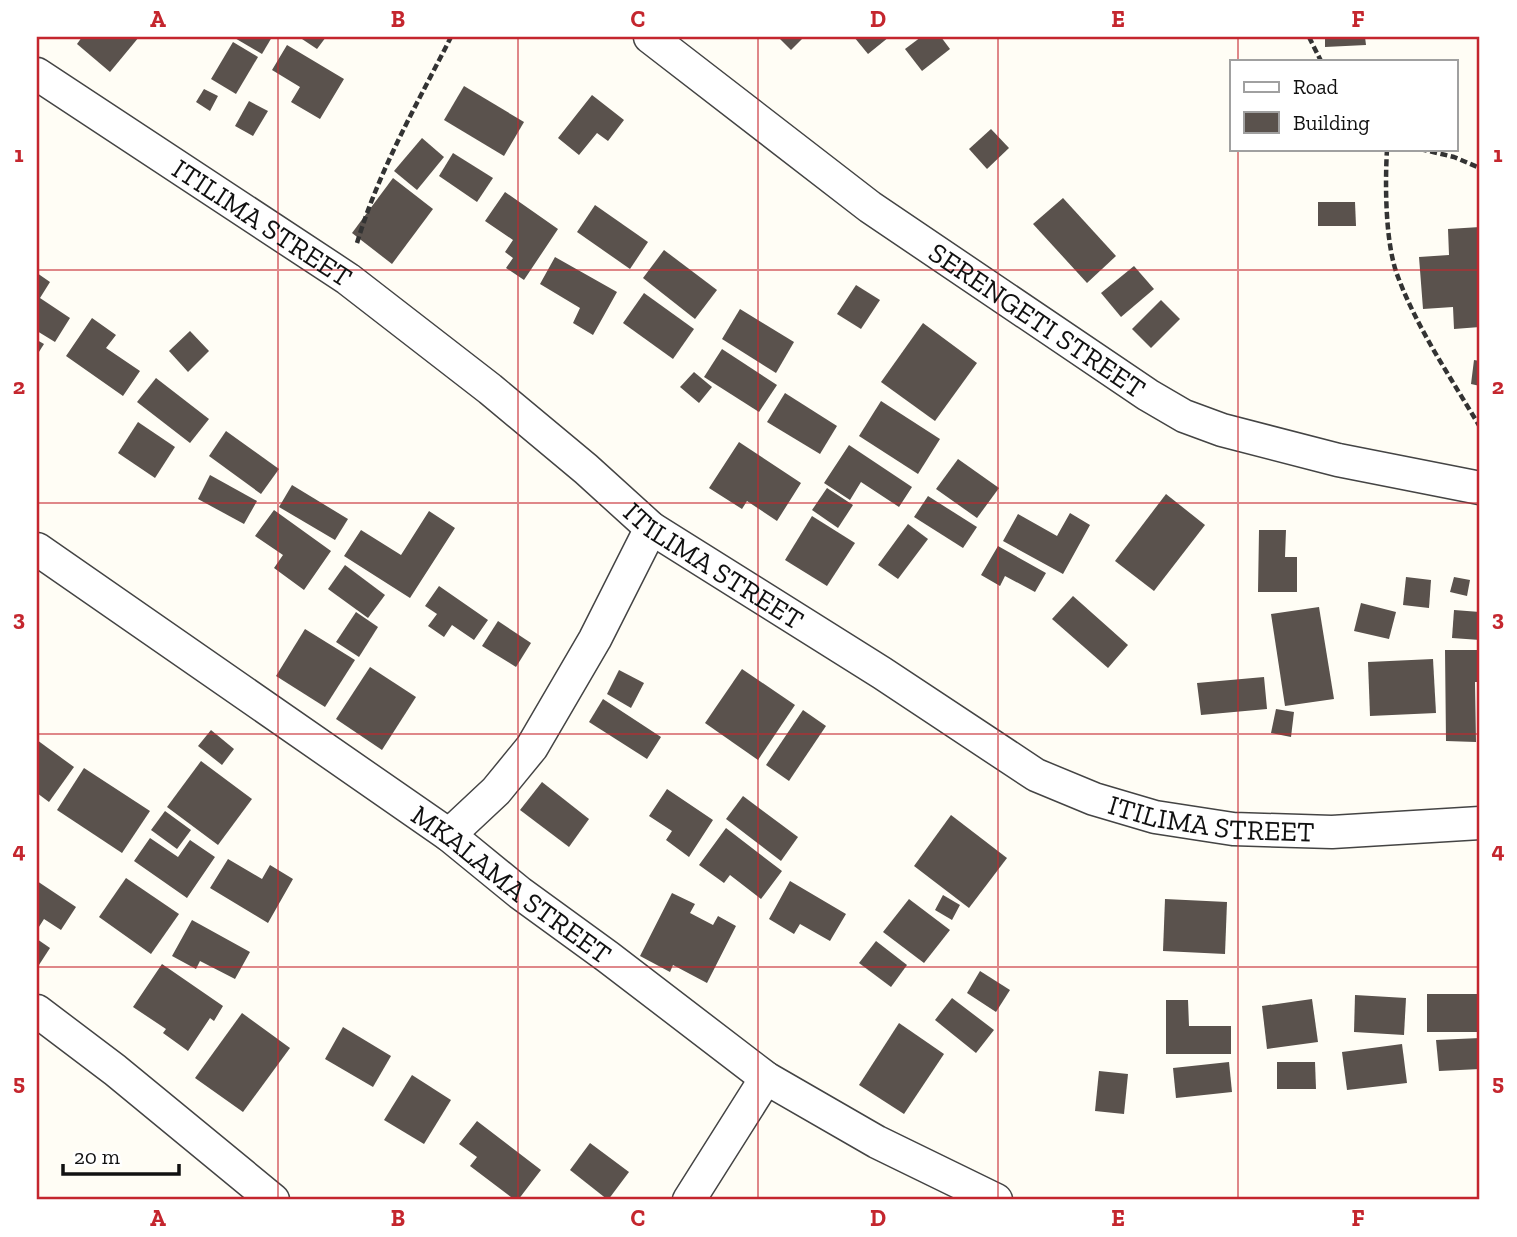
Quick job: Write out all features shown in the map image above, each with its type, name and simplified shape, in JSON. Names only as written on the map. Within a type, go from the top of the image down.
[{"type":"street","name":"SERENGETI STREET","points":[[650,37],[870,206],[1148,396],[1184,415],[1222,430],[1338,460],[1480,488]]},
{"type":"street","name":"ITILIMA STREET","points":[[37,74],[348,279],[490,389],[586,469],[651,528],[882,673],[1036,775],[1094,799],[1155,817],[1233,829],[1332,832],[1480,823]]},
{"type":"street","points":[[450,835],[496,791],[532,747],[595,639],[651,528]]},
{"type":"street","name":"MKALAMA STREET","points":[[37,549],[450,835],[520,893],[766,1078],[877,1142],[996,1200]]},
{"type":"street","points":[[37,1011],[115,1070],[273,1200]]},
{"type":"street","points":[[688,1200],[766,1078]]},
{"type":"path","points":[[348,279],[367,211],[398,139],[451,37]]},
{"type":"path","points":[[1309,37],[1320,60]]},
{"type":"path","points":[[1387,150],[1390,240],[1397,275],[1424,332],[1480,427]]},
{"type":"path","points":[[1424,150],[1454,157],[1480,168]]},
{"type":"building","points":[[82,37],[139,37],[110,72],[77,44]]},
{"type":"building","points":[[233,37],[272,37],[262,54]]},
{"type":"building","points":[[299,37],[326,37],[317,49]]},
{"type":"building","points":[[778,37],[804,37],[791,50]]},
{"type":"building","points":[[854,37],[889,37],[868,54]]},
{"type":"building","points":[[921,37],[941,37],[950,49],[922,71],[905,49]]},
{"type":"building","points":[[1325,37],[1365,37],[1366,45],[1325,47]]},
{"type":"building","points":[[233,42],[258,57],[236,94],[211,79]]},
{"type":"building","points":[[287,45],[344,79],[320,119],[291,102],[300,87],[272,70]]},
{"type":"building","points":[[464,86],[524,122],[504,156],[444,120]]},
{"type":"building","points":[[204,89],[218,96],[210,111],[196,102]]},
{"type":"building","points":[[592,95],[624,120],[608,141],[597,133],[579,155],[558,138]]},
{"type":"building","points":[[249,101],[268,111],[253,136],[235,126]]},
{"type":"building","points":[[991,129],[1009,148],[987,169],[969,149]]},
{"type":"building","points":[[422,138],[444,157],[417,190],[394,171]]},
{"type":"building","points":[[453,153],[493,178],[477,202],[439,176]]},
{"type":"building","points":[[393,178],[433,209],[392,264],[352,233]]},
{"type":"building","points":[[505,192],[558,229],[524,280],[506,268],[513,258],[505,252],[513,240],[485,221]]},
{"type":"building","points":[[1063,198],[1116,256],[1087,283],[1033,224]]},
{"type":"building","points":[[1318,202],[1355,202],[1356,226],[1318,226]]},
{"type":"building","points":[[595,205],[648,242],[630,269],[577,232]]},
{"type":"building","points":[[1480,227],[1480,327],[1454,329],[1453,307],[1423,309],[1419,257],[1449,255],[1448,229]]},
{"type":"building","points":[[664,250],[717,290],[695,319],[643,278]]},
{"type":"building","points":[[555,257],[617,292],[593,335],[573,323],[580,308],[540,284]]},
{"type":"building","points":[[1134,266],[1154,289],[1121,317],[1101,293]]},
{"type":"building","points":[[37,273],[50,282],[40,298],[70,318],[55,342],[37,331]]},
{"type":"building","points":[[856,285],[880,300],[861,329],[837,314]]},
{"type":"building","points":[[644,293],[694,329],[673,359],[623,323]]},
{"type":"building","points":[[1161,300],[1180,319],[1151,348],[1132,329]]},
{"type":"building","points":[[740,309],[794,342],[776,373],[722,339]]},
{"type":"building","points":[[92,318],[116,335],[106,348],[140,371],[123,396],[66,356]]},
{"type":"building","points":[[923,323],[977,363],[935,421],[881,382]]},
{"type":"building","points":[[190,331],[209,351],[188,372],[169,351]]},
{"type":"building","points":[[37,340],[44,344],[37,355]]},
{"type":"building","points":[[722,349],[777,385],[759,412],[704,377]]},
{"type":"building","points":[[1474,360],[1480,361],[1480,386],[1471,384]]},
{"type":"building","points":[[694,372],[712,387],[699,403],[680,387]]},
{"type":"building","points":[[156,378],[209,419],[190,443],[137,402]]},
{"type":"building","points":[[785,393],[837,426],[820,454],[767,422]]},
{"type":"building","points":[[881,401],[940,439],[918,474],[859,436]]},
{"type":"building","points":[[138,422],[175,447],[155,478],[118,453]]},
{"type":"building","points":[[226,431],[279,469],[261,494],[209,456]]},
{"type":"building","points":[[739,442],[801,483],[777,521],[747,501],[742,509],[709,488]]},
{"type":"building","points":[[849,445],[912,487],[899,507],[861,482],[850,500],[824,483]]},
{"type":"building","points":[[958,459],[999,488],[977,518],[936,489]]},
{"type":"building","points":[[210,475],[257,501],[244,524],[198,499]]},
{"type":"building","points":[[292,485],[348,519],[335,540],[279,507]]},
{"type":"building","points":[[827,488],[853,505],[838,528],[812,510]]},
{"type":"building","points":[[1166,494],[1205,525],[1154,591],[1115,561]]},
{"type":"building","points":[[928,496],[977,527],[963,548],[914,517]]},
{"type":"building","points":[[274,510],[331,551],[304,590],[274,568],[283,555],[255,536]]},
{"type":"building","points":[[429,511],[455,528],[410,598],[344,556],[361,530],[401,555]]},
{"type":"building","points":[[1070,513],[1090,525],[1063,574],[1003,541],[1018,514],[1057,536]]},
{"type":"building","points":[[812,516],[855,543],[827,586],[785,560]]},
{"type":"building","points":[[908,524],[928,539],[898,579],[878,565]]},
{"type":"building","points":[[1259,530],[1286,530],[1285,557],[1297,557],[1297,592],[1258,592]]},
{"type":"building","points":[[998,546],[1046,573],[1035,592],[1005,576],[1000,586],[981,575]]},
{"type":"building","points":[[345,565],[385,595],[368,618],[328,589]]},
{"type":"building","points":[[1406,577],[1431,580],[1429,608],[1403,605]]},
{"type":"building","points":[[1454,577],[1470,580],[1467,596],[1450,592]]},
{"type":"building","points":[[439,586],[488,620],[474,640],[452,625],[444,637],[428,626],[437,614],[425,606]]},
{"type":"building","points":[[1073,596],[1128,645],[1108,668],[1052,619]]},
{"type":"building","points":[[1361,603],[1396,612],[1389,639],[1354,631]]},
{"type":"building","points":[[1319,607],[1334,699],[1285,706],[1271,614]]},
{"type":"building","points":[[1454,610],[1480,612],[1480,640],[1452,638]]},
{"type":"building","points":[[356,612],[378,627],[359,657],[336,642]]},
{"type":"building","points":[[498,621],[531,643],[516,667],[482,646]]},
{"type":"building","points":[[305,629],[355,660],[325,707],[276,676]]},
{"type":"building","points":[[1445,650],[1480,650],[1480,682],[1475,682],[1476,742],[1446,741]]},
{"type":"building","points":[[1433,659],[1436,713],[1370,716],[1368,662]]},
{"type":"building","points":[[370,667],[416,697],[382,750],[336,719]]},
{"type":"building","points":[[742,669],[795,705],[758,760],[705,723]]},
{"type":"building","points":[[619,670],[644,683],[631,708],[607,694]]},
{"type":"building","points":[[1264,677],[1267,709],[1201,715],[1197,683]]},
{"type":"building","points":[[603,699],[661,737],[647,759],[589,722]]},
{"type":"building","points":[[1276,709],[1294,712],[1291,737],[1271,733]]},
{"type":"building","points":[[803,710],[826,726],[789,781],[766,765]]},
{"type":"building","points":[[211,730],[234,749],[222,765],[198,746]]},
{"type":"building","points":[[37,740],[74,767],[49,802],[37,793]]},
{"type":"building","points":[[201,761],[252,799],[218,845],[167,807]]},
{"type":"building","points":[[84,768],[150,811],[122,853],[57,810]]},
{"type":"building","points":[[542,782],[589,819],[569,847],[520,810]]},
{"type":"building","points":[[667,789],[713,820],[689,857],[666,840],[672,831],[649,816]]},
{"type":"building","points":[[743,796],[798,837],[781,861],[726,819]]},
{"type":"building","points":[[165,811],[191,830],[177,849],[151,830]]},
{"type":"building","points":[[951,815],[1007,858],[969,908],[914,866]]},
{"type":"building","points":[[726,828],[782,871],[761,899],[730,875],[724,883],[699,865]]},
{"type":"building","points":[[150,838],[178,857],[190,840],[215,857],[187,898],[134,861]]},
{"type":"building","points":[[228,859],[262,879],[270,865],[293,879],[268,923],[210,888]]},
{"type":"building","points":[[126,878],[179,914],[151,954],[99,917]]},
{"type":"building","points":[[37,881],[76,907],[61,930],[44,919],[37,930]]},
{"type":"building","points":[[790,881],[846,914],[830,941],[800,924],[794,934],[769,919]]},
{"type":"building","points":[[672,893],[695,904],[690,913],[713,925],[718,916],[736,926],[707,983],[673,965],[670,972],[640,956]]},
{"type":"building","points":[[943,895],[960,905],[952,920],[935,910]]},
{"type":"building","points":[[909,899],[950,930],[924,963],[883,932]]},
{"type":"building","points":[[1165,899],[1227,902],[1225,954],[1163,951]]},
{"type":"building","points":[[192,920],[250,952],[235,979],[200,961],[196,969],[172,956]]},
{"type":"building","points":[[37,939],[50,948],[37,968]]},
{"type":"building","points":[[876,941],[907,965],[891,987],[859,963]]},
{"type":"building","points":[[162,964],[223,1006],[214,1021],[210,1018],[188,1051],[163,1033],[166,1029],[133,1007]]},
{"type":"building","points":[[980,971],[1010,990],[996,1012],[967,993]]},
{"type":"building","points":[[1427,994],[1480,994],[1480,1032],[1427,1032]]},
{"type":"building","points":[[1355,995],[1406,998],[1404,1035],[1354,1032]]},
{"type":"building","points":[[952,998],[994,1030],[976,1053],[935,1020]]},
{"type":"building","points":[[1312,999],[1318,1042],[1267,1049],[1262,1006]]},
{"type":"building","points":[[1166,1000],[1188,1000],[1189,1026],[1231,1026],[1231,1054],[1166,1054]]},
{"type":"building","points":[[242,1013],[290,1048],[243,1112],[195,1078]]},
{"type":"building","points":[[899,1023],[944,1054],[904,1114],[859,1085]]},
{"type":"building","points":[[343,1027],[391,1056],[373,1087],[325,1059]]},
{"type":"building","points":[[1480,1038],[1480,1069],[1439,1071],[1436,1040]]},
{"type":"building","points":[[1402,1044],[1407,1083],[1347,1090],[1342,1052]]},
{"type":"building","points":[[1229,1062],[1232,1092],[1176,1098],[1173,1068]]},
{"type":"building","points":[[1277,1062],[1315,1062],[1316,1089],[1277,1089]]},
{"type":"building","points":[[1099,1071],[1128,1074],[1124,1114],[1095,1111]]},
{"type":"building","points":[[412,1075],[451,1100],[424,1144],[384,1120]]},
{"type":"building","points":[[477,1121],[541,1170],[518,1200],[470,1166],[477,1157],[459,1144]]},
{"type":"building","points":[[590,1143],[629,1172],[608,1200],[570,1170]]}]
